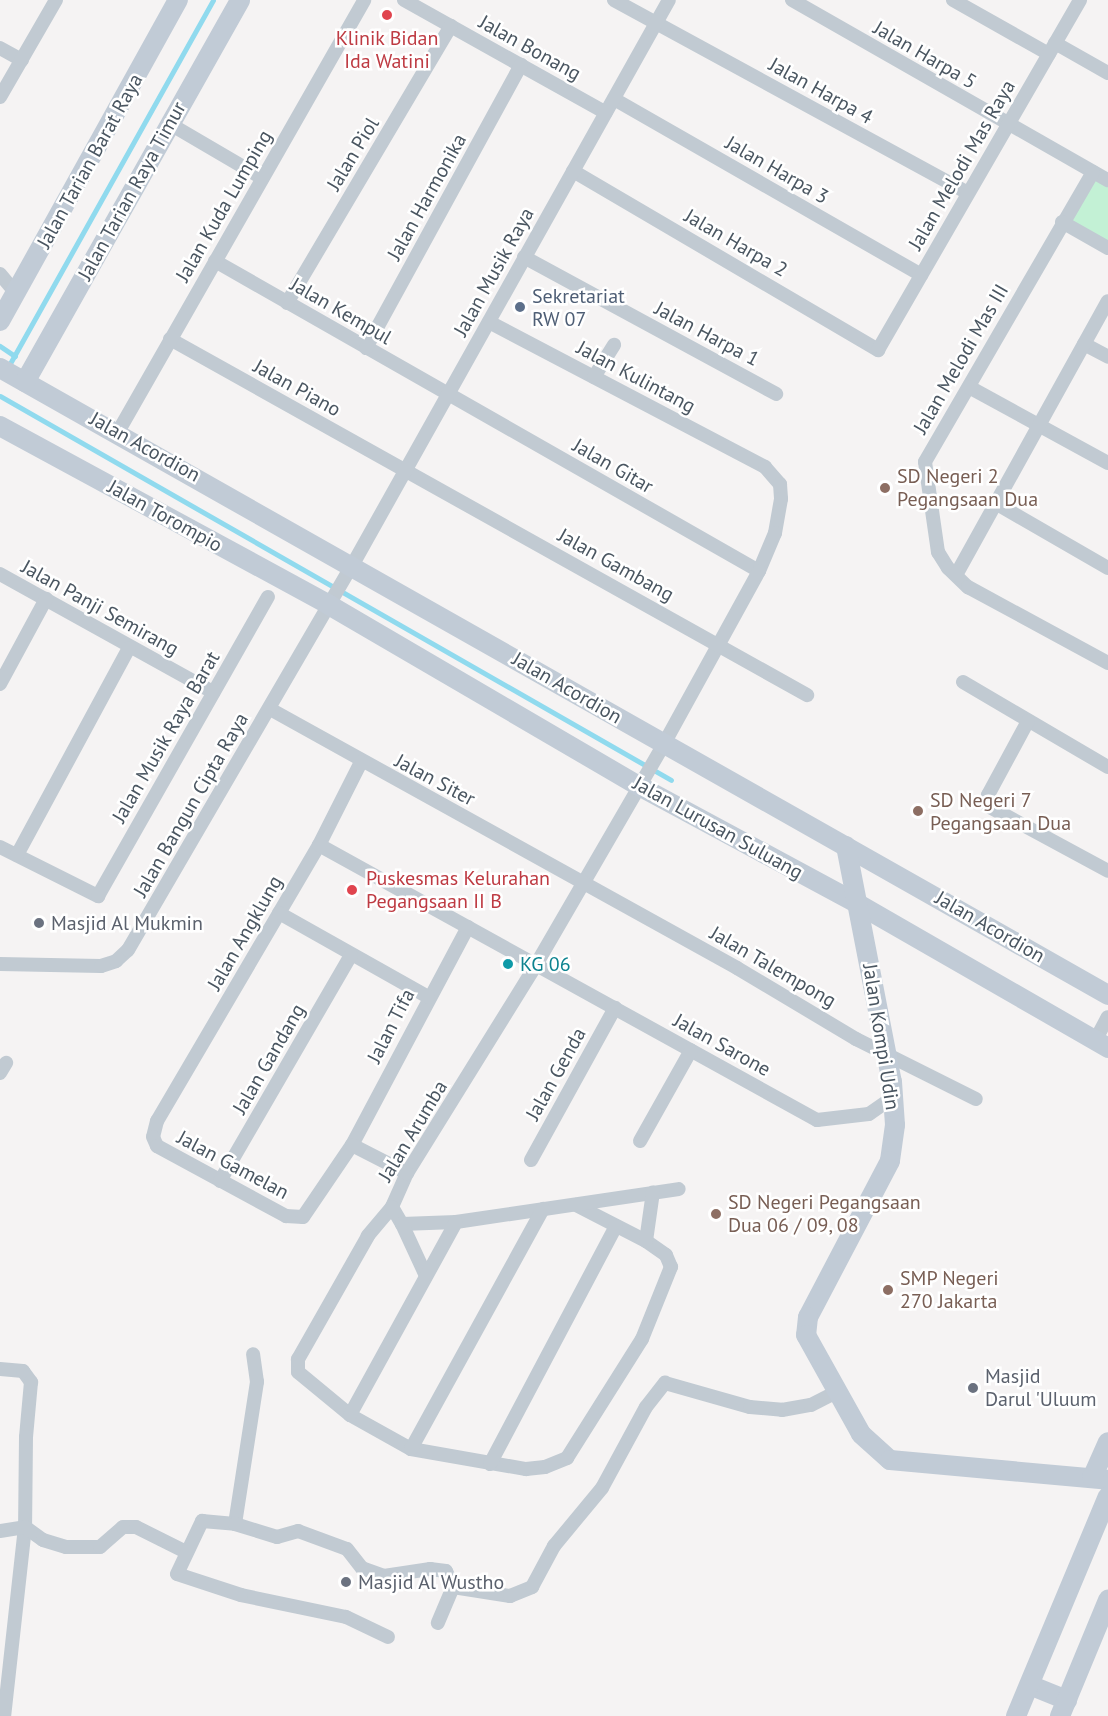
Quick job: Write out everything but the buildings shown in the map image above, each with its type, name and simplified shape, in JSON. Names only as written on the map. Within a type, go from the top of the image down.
[{"type":"street","points":[[0,97],[56,0]]},
{"type":"street","name":"Jalan Tarian Barat Raya","points":[[0,321],[178,0]]},
{"type":"street","name":"Jalan Tarian Raya Timur","points":[[14,376],[170,124],[240,0]]},
{"type":"street","name":"Jalan Kuda Lumping","points":[[118,432],[364,0]]},
{"type":"street","name":"Jalan Bonang","points":[[404,0],[606,113]]},
{"type":"street","name":"Jalan Harpa 4","points":[[614,0],[968,193]]},
{"type":"street","name":"Jalan Musik Raya","points":[[351,567],[669,0]]},
{"type":"street","name":"Jalan Harpa 5","points":[[792,0],[1108,180]]},
{"type":"street","points":[[953,0],[1108,73]]},
{"type":"street","name":"Jalan Melodi Mas Raya","points":[[878,350],[1080,0]]},
{"type":"street","name":"Jalan Piol","points":[[288,303],[451,26]]},
{"type":"street","points":[[0,48],[22,60]]},
{"type":"street","name":"Jalan Harmonika","points":[[366,348],[521,66]]},
{"type":"street","name":"Jalan Harpa 3","points":[[614,99],[921,275]]},
{"type":"street","points":[[170,124],[262,178]]},
{"type":"street","name":"Jalan Harpa 2","points":[[573,171],[878,350]]},
{"type":"street","name":"Jalan Melodi Mas III","points":[[1093,172],[925,462],[938,552],[956,575],[968,587],[1108,663]]},
{"type":"street","points":[[1062,222],[1108,248]]},
{"type":"street","name":"Jalan Harpa 1","points":[[524,257],[776,394]]},
{"type":"street","name":"Jalan Kempul","points":[[215,261],[448,395]]},
{"type":"street","points":[[0,274],[17,294]]},
{"type":"street","points":[[956,575],[998,504],[1108,301]]},
{"type":"street","name":"Jalan Kulintang","points":[[489,322],[765,467]]},
{"type":"street","name":"Jalan Piano","points":[[170,339],[405,472]]},
{"type":"street","points":[[1084,344],[1108,357]]},
{"type":"street","points":[[594,377],[614,345]]},
{"type":"street","name":"Jalan Acordion","points":[[14,376],[118,432],[660,750],[846,846],[1108,995]]},
{"type":"street","points":[[969,387],[1108,463]]},
{"type":"street","name":"Jalan Gitar","points":[[448,395],[759,571]]},
{"type":"street","name":"Jalan Torompio","points":[[0,426],[331,602]]},
{"type":"street","name":"Jalan Arumba","points":[[426,1276],[392,1207],[407,1173],[536,965],[660,750],[759,571],[775,533],[781,499],[780,484],[765,467]]},
{"type":"street","name":"Jalan Gambang","points":[[405,472],[719,643],[807,695]]},
{"type":"street","points":[[998,504],[1108,568]]},
{"type":"street","name":"Jalan Bangun Cipta Raya","points":[[0,964],[101,966],[116,961],[128,950],[351,567]]},
{"type":"street","name":"Jalan Panji Semirang","points":[[0,574],[129,648],[213,692]]},
{"type":"street","name":"Jalan Musik Raya Barat","points":[[16,855],[98,896],[268,597]]},
{"type":"street","points":[[0,684],[46,599]]},
{"type":"street","name":"Jalan Lurusan Suluang","points":[[331,602],[1101,1045]]},
{"type":"street","points":[[0,847],[16,855],[129,648]]},
{"type":"street","points":[[963,682],[1108,767]]},
{"type":"street","name":"Jalan Siter","points":[[270,709],[361,762],[584,882]]},
{"type":"street","points":[[1028,721],[988,795],[988,806],[1108,871]]},
{"type":"street","name":"Jalan Angklung","points":[[158,1121],[319,845],[361,762]]},
{"type":"street","name":"Jalan Sarone","points":[[319,845],[817,1120],[869,1114],[893,1097]]},
{"type":"street","name":"Jalan Kompi Udin","points":[[846,846],[886,1054],[895,1125],[891,1161],[805,1327],[836,1392],[861,1434],[891,1460],[1100,1479]]},
{"type":"street","name":"Jalan Talempong","points":[[584,882],[886,1054],[975,1099]]},
{"type":"street","points":[[279,913],[428,997]]},
{"type":"street","name":"Jalan Tifa","points":[[352,1145],[428,997],[468,927]]},
{"type":"street","name":"Jalan Gandang","points":[[220,1181],[351,955]]},
{"type":"street","name":"Jalan Genda","points":[[531,1160],[615,1008]]},
{"type":"street","points":[[1101,1045],[1108,1017]]},
{"type":"street","points":[[640,1142],[691,1050]]},
{"type":"street","name":"Jalan Gamelan","points":[[158,1121],[153,1137],[158,1146],[286,1216],[303,1217],[352,1145]]},
{"type":"street","points":[[352,1145],[407,1173]]},
{"type":"street","points":[[402,1224],[456,1222],[680,1189]]},
{"type":"street","points":[[646,1241],[653,1192]]},
{"type":"street","points":[[392,1207],[369,1236],[298,1359],[304,1378],[350,1415],[411,1449],[490,1464],[545,1467],[567,1458],[575,1448],[642,1339],[669,1276],[666,1255],[646,1241],[576,1205]]},
{"type":"street","points":[[411,1449],[543,1209]]},
{"type":"street","points":[[350,1415],[456,1222]]},
{"type":"street","points":[[490,1464],[615,1226]]},
{"type":"street","points":[[235,1524],[257,1382],[254,1354]]},
{"type":"street","points":[[0,1369],[27,1374],[31,1382],[25,1527],[3,1711]]},
{"type":"street","points":[[453,1587],[510,1596],[532,1587],[554,1546],[602,1488],[646,1407],[665,1383],[750,1407],[782,1410],[811,1405],[836,1392]]},
{"type":"street","points":[[1100,1479],[1108,1442]]},
{"type":"street","points":[[1016,1716],[1032,1686],[1108,1496]]},
{"type":"street","points":[[388,1636],[346,1617],[241,1595],[177,1574],[202,1521],[235,1524],[277,1537],[298,1531],[347,1549],[362,1568],[384,1576],[430,1569],[446,1571],[453,1587],[438,1623]]},
{"type":"street","points":[[0,1531],[25,1527],[43,1540],[66,1547],[100,1547],[123,1527],[136,1527],[186,1552]]},
{"type":"street","points":[[1032,1686],[1064,1708],[1108,1600]]},
{"type":"green space","points":[[1093,179],[1108,187],[1108,243],[1070,221]]},
{"type":"waterway","points":[[8,367],[213,0]]},
{"type":"waterway","points":[[0,346],[15,356]]},
{"type":"waterway","points":[[0,396],[671,780]]},
{"type":"place","name":"Klinik Bidan Ida Watini","points":[[387,15]]},
{"type":"place","name":"Sekretariat RW 07","points":[[520,307]]},
{"type":"place","name":"SD Negeri 2 Pegangsaan Dua","points":[[885,488]]},
{"type":"place","name":"SD Negeri 7 Pegangsaan Dua","points":[[918,811]]},
{"type":"place","name":"Puskesmas Kelurahan Pegangsaan II B","points":[[352,890]]},
{"type":"place","name":"Masjid Al Mukmin","points":[[39,923]]},
{"type":"place","name":"KG 06","points":[[508,964]]},
{"type":"place","name":"SD Negeri Pegangsaan Dua 06 / 09, 08","points":[[716,1214]]},
{"type":"place","name":"SMP Negeri 270 Jakarta","points":[[888,1290]]},
{"type":"place","name":"Masjid Darul 'Uluum","points":[[973,1388]]},
{"type":"place","name":"Masjid Al Wustho","points":[[346,1582]]}]
